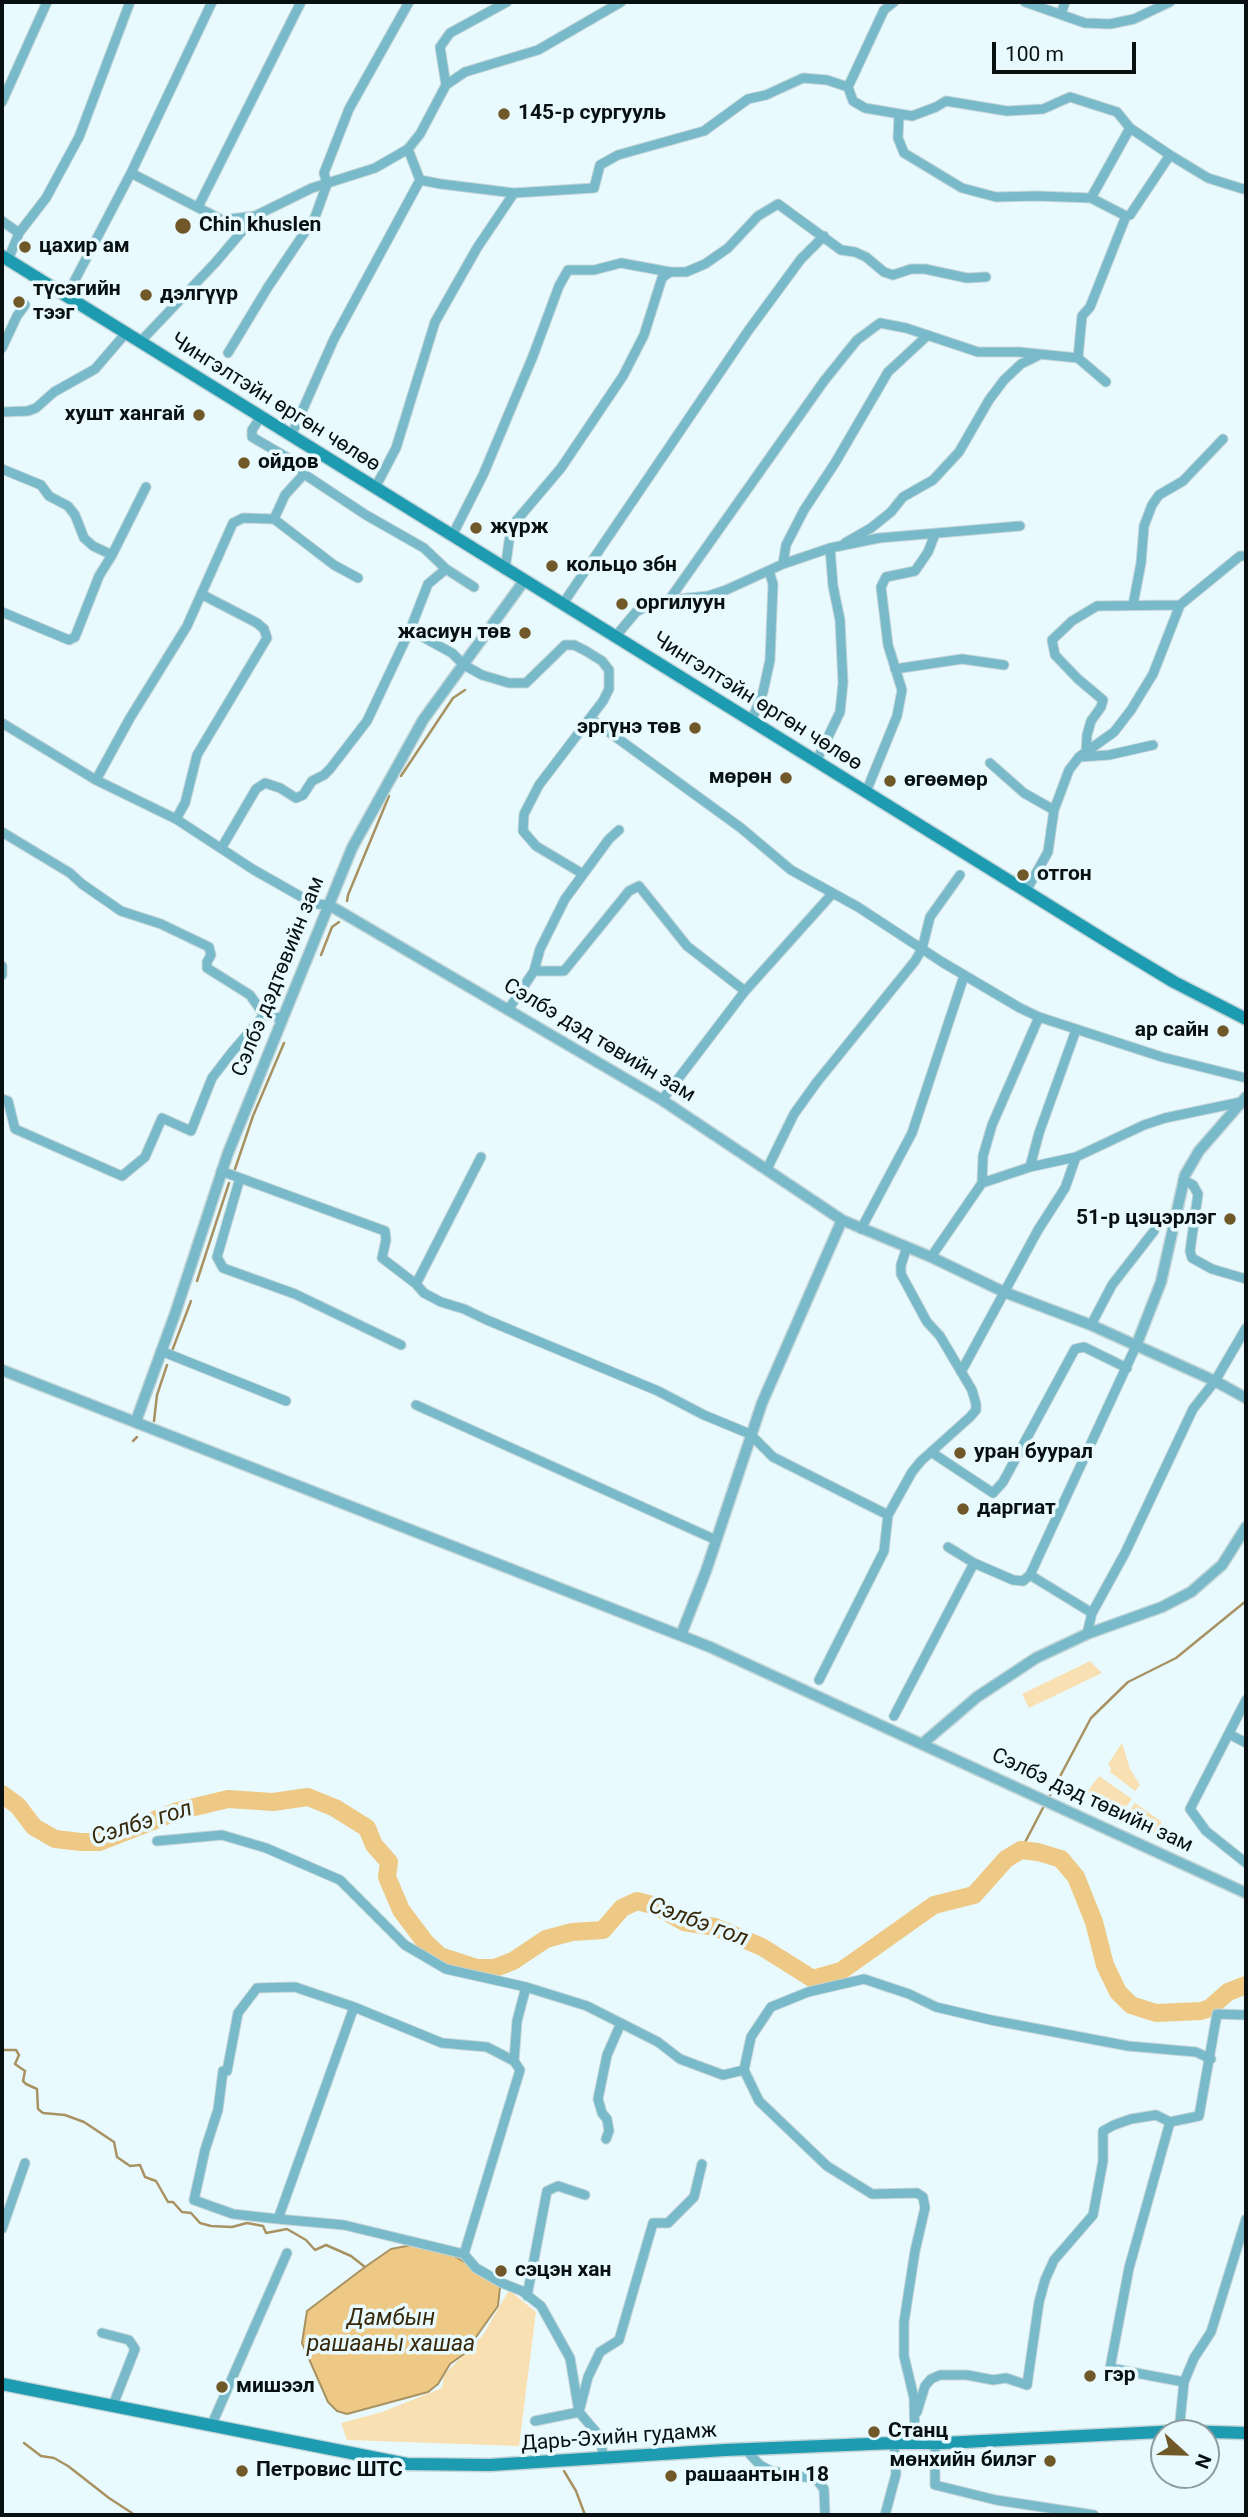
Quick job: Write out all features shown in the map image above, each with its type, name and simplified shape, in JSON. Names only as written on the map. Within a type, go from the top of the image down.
[{"type":"main road","name":"Чингэлтэйн өргөн чөлөө","points":[[5,258],[1174,982],[1246,1019]]},
{"type":"main road","name":"Дарь-Эхийн гудамж","points":[[2,2384],[407,2464],[490,2465],[745,2449],[1150,2432]]},
{"type":"main road","name":"Дарь-Эхийн гудамж","points":[[1220,2432],[1246,2432]]},
{"type":"street","points":[[2,102],[47,2]]},
{"type":"street","points":[[5,258],[19,233],[46,198],[79,137],[130,2]]},
{"type":"street","points":[[66,297],[131,173],[212,2]]},
{"type":"street","points":[[198,206],[302,2]]},
{"type":"street","points":[[228,353],[315,217],[327,184],[324,173],[349,109],[410,2]]},
{"type":"street","points":[[446,85],[440,47],[450,33],[507,2]]},
{"type":"street","points":[[131,173],[222,220],[255,216],[327,184],[375,168],[408,149],[420,134],[446,85],[465,72],[538,50],[621,2]]},
{"type":"street","points":[[894,2],[884,10],[848,87],[853,101],[865,108],[912,116],[946,101],[1007,111],[1043,109],[1070,97],[1117,112],[1130,128],[1170,155],[1208,178],[1243,189]]},
{"type":"street","points":[[1025,2],[1085,23],[1110,24],[1134,19],[1170,2]]},
{"type":"street","points":[[1061,14],[1065,2]]},
{"type":"street","points":[[420,180],[514,192],[594,188],[600,165],[618,155],[704,131],[748,99],[766,95],[803,78],[827,80],[848,87]]},
{"type":"street","points":[[899,114],[898,138],[904,153],[962,188],[996,197],[1091,198],[1126,216]]},
{"type":"street","points":[[1091,198],[1130,128]]},
{"type":"street","points":[[291,436],[334,339],[420,180],[408,149]]},
{"type":"street","points":[[1078,358],[1083,316],[1090,307],[1126,216],[1130,215],[1170,155]]},
{"type":"street","points":[[375,488],[396,448],[435,322],[477,248],[514,192]]},
{"type":"street","points":[[452,536],[483,475],[568,270],[594,270],[621,263],[670,272],[686,271],[705,264],[728,248],[758,216],[778,204],[841,250],[866,257],[884,272],[893,275],[911,268],[967,278],[986,277]]},
{"type":"street","points":[[140,342],[255,216]]},
{"type":"street","points":[[2,221],[19,233]]},
{"type":"street","points":[[562,604],[800,259],[824,236]]},
{"type":"street","points":[[505,570],[511,527],[561,468],[624,376],[644,335],[662,278],[670,272]]},
{"type":"street","points":[[2,348],[25,305]]},
{"type":"street","points":[[669,600],[824,382],[857,340],[880,323],[906,328],[978,352],[1078,358],[1107,382]]},
{"type":"street","points":[[2,412],[36,408],[54,392],[94,369],[126,333]]},
{"type":"street","points":[[783,564],[786,545],[804,509],[835,463],[888,372],[928,335]]},
{"type":"street","points":[[833,548],[871,528],[903,498],[933,480],[959,452],[989,400],[1004,380],[1021,363],[1040,354]]},
{"type":"street","points":[[260,418],[252,430],[252,436],[295,462],[304,474],[366,515],[424,548],[446,569],[474,587]]},
{"type":"street","points":[[1133,606],[1144,526],[1152,505],[1159,495],[1183,481],[1223,439]]},
{"type":"street","points":[[2,469],[41,485],[49,496],[68,506],[75,515],[84,538],[93,546],[112,555]]},
{"type":"street","points":[[274,519],[285,495],[304,474]]},
{"type":"street","points":[[2,612],[69,640],[75,637],[99,576],[146,487]]},
{"type":"street","points":[[96,780],[130,718],[187,626],[233,523],[243,518],[274,519],[334,565],[358,578]]},
{"type":"street","points":[[615,637],[636,612],[655,602],[708,596],[783,564],[833,548],[879,538],[1020,526]]},
{"type":"street","points":[[866,792],[897,716],[902,690],[888,646],[881,587],[886,577],[915,571],[928,552],[935,534]]},
{"type":"street","points":[[816,762],[840,712],[844,683],[840,620],[833,586],[833,548]]},
{"type":"street","points":[[1026,891],[1048,852],[1054,810],[1069,770],[1083,755],[1114,732],[1131,710],[1153,674],[1180,605],[1240,556],[1246,556]]},
{"type":"street","points":[[222,847],[256,789],[265,783],[296,798],[303,794],[312,781],[330,769],[367,721],[410,631],[428,584],[446,569]]},
{"type":"street","points":[[751,722],[763,692],[770,660],[773,584],[769,571]]},
{"type":"street","name":"Сэлбэ дэдтөвийн зам","points":[[136,1421],[221,1171],[352,848],[423,720],[524,581]]},
{"type":"street","points":[[176,819],[185,803],[197,755],[267,638],[264,629],[257,623],[201,594]]},
{"type":"street","points":[[1083,755],[1091,721],[1101,708],[1103,700],[1055,655],[1052,640],[1072,621],[1097,606],[1180,605]]},
{"type":"street","points":[[410,631],[452,653],[464,665],[482,674],[519,685],[532,678],[565,645],[574,645],[602,661],[609,670],[609,689],[590,719],[539,785],[524,814],[523,831],[536,846],[583,874]]},
{"type":"street","points":[[895,669],[962,659],[1004,665]]},
{"type":"street","points":[[590,719],[741,828],[791,870],[858,907],[964,976],[1039,1017],[1171,1060],[1246,1078]]},
{"type":"street","points":[[2,723],[96,780],[176,819],[254,870],[312,902],[329,905]]},
{"type":"street","points":[[1083,755],[1109,755],[1153,745]]},
{"type":"street","points":[[990,763],[1024,793],[1054,810]]},
{"type":"street","points":[[508,1010],[534,971],[540,949],[572,887],[609,838],[619,830]]},
{"type":"street","points":[[2,833],[70,873],[121,911],[161,924],[209,947],[211,955],[206,962],[207,968],[250,995],[264,1015],[283,1018]]},
{"type":"street","points":[[767,1169],[794,1114],[922,949],[930,917],[960,875]]},
{"type":"street","points":[[534,971],[564,971],[629,891],[634,886],[639,886],[687,946],[745,991]]},
{"type":"street","points":[[662,1100],[745,991],[832,894]]},
{"type":"street","name":"Сэлбэ дэд төвийн зам","points":[[329,905],[662,1100],[842,1220],[931,1257],[1004,1292],[1091,1325],[1215,1381],[1246,1398]]},
{"type":"street","points":[[2,966],[2,975]]},
{"type":"street","points":[[861,1229],[912,1133],[964,976]]},
{"type":"street","points":[[2,1099],[8,1101],[15,1129],[122,1176],[145,1157],[162,1118],[191,1130],[212,1078],[264,1015]]},
{"type":"street","points":[[931,1257],[982,1183],[983,1156],[992,1125],[1039,1017]]},
{"type":"street","points":[[1030,1167],[1038,1133],[1076,1030]]},
{"type":"street","points":[[982,1183],[1030,1167],[1076,1157],[1144,1125],[1243,1099]]},
{"type":"street","points":[[948,1547],[974,1563],[1013,1580],[1023,1581],[1030,1575],[1127,1368],[1161,1282],[1184,1180],[1199,1152],[1243,1099]]},
{"type":"street","points":[[416,1284],[481,1157]]},
{"type":"street","points":[[961,1372],[1038,1230],[1065,1188],[1076,1157]]},
{"type":"street","points":[[221,1171],[385,1231],[382,1258],[424,1293],[658,1391],[704,1415],[750,1434],[773,1457],[888,1515]]},
{"type":"street","points":[[240,1178],[217,1257],[223,1268],[295,1294],[401,1345]]},
{"type":"street","points":[[1184,1180],[1193,1185],[1198,1194],[1190,1251],[1192,1258],[1212,1269],[1246,1279]]},
{"type":"street","points":[[681,1635],[716,1540],[750,1434],[842,1220]]},
{"type":"street","points":[[1091,1325],[1112,1285],[1154,1231]]},
{"type":"street","points":[[819,1680],[884,1551],[888,1515],[912,1472],[976,1410],[972,1390],[940,1336],[927,1322],[901,1273],[907,1247]]},
{"type":"street","points":[[1087,1634],[1092,1614],[1125,1553],[1194,1409],[1215,1381],[1246,1328]]},
{"type":"street","points":[[931,1452],[993,1493],[1003,1482],[1076,1349],[1084,1347],[1127,1368]]},
{"type":"street","points":[[161,1351],[286,1401]]},
{"type":"street","name":"Сэлбэ дэд төвийн зам","points":[[2,1370],[681,1635],[1246,1893]]},
{"type":"street","points":[[416,1405],[716,1540]]},
{"type":"street","points":[[922,1744],[1000,1680],[1035,1658],[1087,1634],[1162,1607],[1203,1584],[1223,1565],[1246,1527]]},
{"type":"street","points":[[894,1716],[974,1563]]},
{"type":"street","points":[[1030,1575],[1092,1614]]},
{"type":"street","points":[[1246,1700],[1190,1809],[1206,1831],[1246,1863]]},
{"type":"street","points":[[1229,1734],[1246,1743]]},
{"type":"street","points":[[157,1841],[222,1835],[266,1848],[340,1880],[405,1945],[446,1969],[526,1987],[587,2006],[658,2042],[680,2059],[723,2076],[744,2070]]},
{"type":"street","points":[[915,2443],[914,2398],[904,2356],[904,2322],[925,2208],[923,2197],[917,2193],[872,2194],[827,2166],[759,2101],[744,2070],[751,2037],[771,2007],[808,1992],[860,1979],[909,1994],[936,2007],[990,2020],[1128,2046],[1196,2052],[1211,2059]]},
{"type":"street","points":[[464,2254],[520,2070],[514,2061],[487,2047],[442,2043],[354,2007],[295,1987],[257,1988],[238,2013],[227,2070],[223,2071],[218,2110],[205,2150],[194,2200],[233,2214],[344,2225],[464,2254],[476,2268],[541,2306],[570,2358],[579,2412],[601,2438],[603,2458]]},
{"type":"street","points":[[514,2061],[517,2021],[526,1987]]},
{"type":"street","points":[[278,2219],[354,2007]]},
{"type":"street","points":[[916,2420],[925,2386],[940,2375],[967,2375],[993,2380],[1006,2378],[1027,2385],[1039,2302],[1045,2280],[1054,2260],[1093,2215],[1103,2161],[1103,2131],[1114,2124],[1156,2115],[1170,2122],[1199,2116],[1217,2014],[1246,2015]]},
{"type":"street","points":[[606,2139],[609,2131],[607,2119],[598,2099],[607,2055],[621,2024]]},
{"type":"street","points":[[1170,2122],[1129,2268],[1110,2368],[1184,2382]]},
{"type":"street","points":[[2,2227],[25,2163]]},
{"type":"street","points":[[579,2412],[588,2377],[600,2352],[619,2340],[653,2223],[668,2223],[694,2197],[702,2164]]},
{"type":"street","points":[[527,2296],[547,2191],[558,2186],[585,2195]]},
{"type":"street","points":[[1180,2419],[1184,2382],[1194,2358],[1212,2332],[1246,2219]]},
{"type":"street","points":[[212,2424],[287,2253]]},
{"type":"street","points":[[102,2333],[129,2340],[135,2350],[113,2405]]},
{"type":"street","points":[[536,2421],[579,2412]]},
{"type":"street","points":[[885,2515],[896,2474],[894,2443]]},
{"type":"street","points":[[935,2443],[935,2485],[996,2500],[1094,2515]]},
{"type":"street","points":[[745,2449],[760,2465],[771,2471],[816,2479],[824,2488],[825,2515]]},
{"type":"shaded area","points":[[1090,1661],[1102,1673],[1029,1708],[1022,1694]]},
{"type":"shaded area","points":[[1122,1743],[1130,1769],[1140,1785],[1135,1791],[1110,1772],[1108,1764]]},
{"type":"shaded area","points":[[1099,1776],[1132,1799],[1119,1816],[1087,1792]]},
{"type":"shaded area","points":[[1135,1803],[1162,1822],[1153,1834],[1126,1815]]},
{"type":"shaded area","points":[[509,2290],[536,2312],[519,2446],[347,2440],[341,2423],[382,2412],[442,2388],[444,2375],[483,2335]]},
{"type":"water","name":"Дамбын рашааны хашаа","points":[[412,2245],[454,2256],[492,2278],[500,2287],[498,2306],[464,2354],[450,2364],[438,2384],[428,2392],[347,2414],[337,2411],[328,2402],[302,2343],[307,2311],[391,2249]]},
{"type":"waterway","points":[[401,776],[453,698],[465,690]]},
{"type":"waterway","points":[[347,901],[389,796]]},
{"type":"waterway","points":[[321,955],[332,927],[339,922]]},
{"type":"waterway","points":[[234,1172],[253,1116],[284,1043]]},
{"type":"waterway","points":[[197,1281],[229,1183]]},
{"type":"waterway","points":[[172,1351],[191,1301]]},
{"type":"waterway","points":[[154,1421],[157,1395],[167,1365]]},
{"type":"waterway","points":[[133,1441],[137,1437]]},
{"type":"waterway","points":[[1048,1799],[1091,1718],[1128,1682],[1176,1658],[1246,1601]]},
{"type":"waterway","name":"Сэлбэ гол","points":[[2,1794],[18,1806],[34,1827],[55,1839],[81,1842],[99,1842],[178,1811],[228,1799],[273,1802],[308,1797],[335,1808],[367,1828],[374,1845],[389,1862],[387,1877],[401,1910],[425,1942],[440,1956],[477,1968],[495,1968],[513,1961],[546,1939],[572,1932],[603,1930],[622,1908],[637,1901],[656,1906],[684,1922],[715,1927],[762,1947],[813,1979],[841,1971],[934,1905],[974,1895],[1006,1859],[1021,1850],[1061,1859],[1076,1877],[1094,1922],[1105,1965],[1118,1992],[1131,2005],[1156,2013],[1201,2011],[1210,2008],[1228,1992],[1246,1985]]},
{"type":"waterway","points":[[1021,1850],[1045,1804]]},
{"type":"waterway","points":[[2,2050],[16,2050],[19,2055],[15,2064],[25,2071],[23,2081],[37,2089],[38,2109],[43,2113],[65,2115],[84,2122],[114,2142],[117,2157],[130,2166],[140,2165],[145,2177],[156,2181],[168,2202],[173,2202],[182,2212],[191,2213],[200,2223],[232,2227],[247,2223],[263,2226],[266,2233],[287,2229],[306,2240],[315,2250],[326,2245],[351,2256],[365,2267]]},
{"type":"waterway","points":[[24,2443],[41,2456],[54,2458],[68,2466],[135,2515]]},
{"type":"waterway","points":[[564,2471],[576,2491],[585,2515]]},
{"type":"place","name":"145-р сургууль","points":[[504,114]]},
{"type":"place","name":"Chin khuslen","points":[[183,226]]},
{"type":"place","name":"цахир ам","points":[[25,247]]},
{"type":"place","name":"дэлгүүр","points":[[146,295]]},
{"type":"place","name":"түсэгийн тээг","points":[[19,302]]},
{"type":"place","name":"хушт хангай","points":[[199,415]]},
{"type":"place","name":"ойдов","points":[[244,463]]},
{"type":"place","name":"жүрж","points":[[476,528]]},
{"type":"place","name":"кольцо збн","points":[[552,566]]},
{"type":"place","name":"оргилуун","points":[[622,604]]},
{"type":"place","name":"жасиун төв","points":[[525,633]]},
{"type":"place","name":"эргүнэ төв","points":[[695,728]]},
{"type":"place","name":"мөрөн","points":[[786,778]]},
{"type":"place","name":"өгөөмөр","points":[[890,781]]},
{"type":"place","name":"отгон","points":[[1023,875]]},
{"type":"place","name":"ар сайн","points":[[1223,1031]]},
{"type":"place","name":"51-р цэцэрлэг","points":[[1230,1219]]},
{"type":"place","name":"уран буурал","points":[[960,1453]]},
{"type":"place","name":"даргиат","points":[[963,1509]]},
{"type":"place","name":"сэцэн хан","points":[[501,2271]]},
{"type":"place","name":"гэр","points":[[1090,2376]]},
{"type":"place","name":"мишээл","points":[[222,2387]]},
{"type":"place","name":"Станц","points":[[874,2432]]},
{"type":"place","name":"мөнхийн билэг","points":[[1050,2461]]},
{"type":"place","name":"Петровис ШТС","points":[[242,2471]]},
{"type":"place","name":"рашаантын 18","points":[[671,2476]]}]
